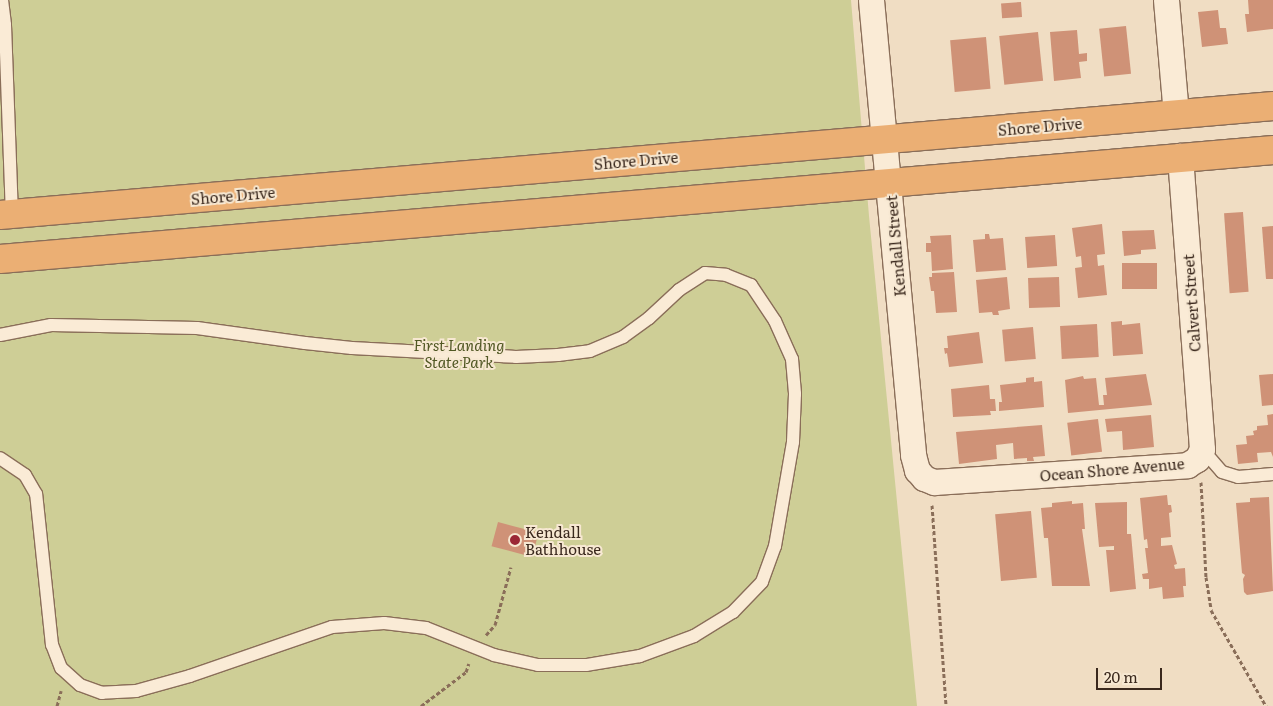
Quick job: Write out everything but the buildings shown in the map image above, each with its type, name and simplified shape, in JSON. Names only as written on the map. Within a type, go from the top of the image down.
[{"type":"highway","name":"Shore Drive","points":[[6,215],[1273,106]]},
{"type":"highway","points":[[0,259],[1180,156],[1273,150]]},
{"type":"street","name":"Kendall Street","points":[[871,0],[913,455],[917,470],[924,478],[934,482]]},
{"type":"street","points":[[1166,0],[1176,114]]},
{"type":"street","name":"Calvert Street","points":[[1180,156],[1202,449]]},
{"type":"street","name":"Ocean Shore Avenue","points":[[934,482],[1187,465],[1197,459],[1202,449]]},
{"type":"lane","points":[[2,0],[5,25],[6,215]]},
{"type":"lane","points":[[0,335],[51,325],[197,328],[305,344],[516,357],[558,356],[590,350],[623,337],[649,318],[679,290],[704,273],[726,276],[751,285],[775,321],[792,358],[795,394],[793,442],[776,546],[762,582],[733,612],[694,636],[640,656],[586,665],[538,665],[475,648],[426,628],[384,623],[332,627],[190,676],[136,691],[102,693],[80,685],[61,668],[52,645],[36,494],[25,475],[0,458]]},
{"type":"lane","name":"Ocean Shore Avenue","points":[[1202,449],[1222,472],[1238,477],[1273,474]]},
{"type":"path","points":[[1202,449],[1201,472],[1206,577],[1211,610],[1266,706]]},
{"type":"path","points":[[934,482],[931,496],[946,706]]},
{"type":"path","points":[[475,648],[495,625],[511,567]]},
{"type":"path","points":[[421,706],[466,672],[470,663]]},
{"type":"green space","name":"First Landing State Park","points":[[0,0],[851,0],[869,216],[917,706],[0,706]]},
{"type":"place","name":"Kendall Bathhouse","points":[[515,540]]}]
